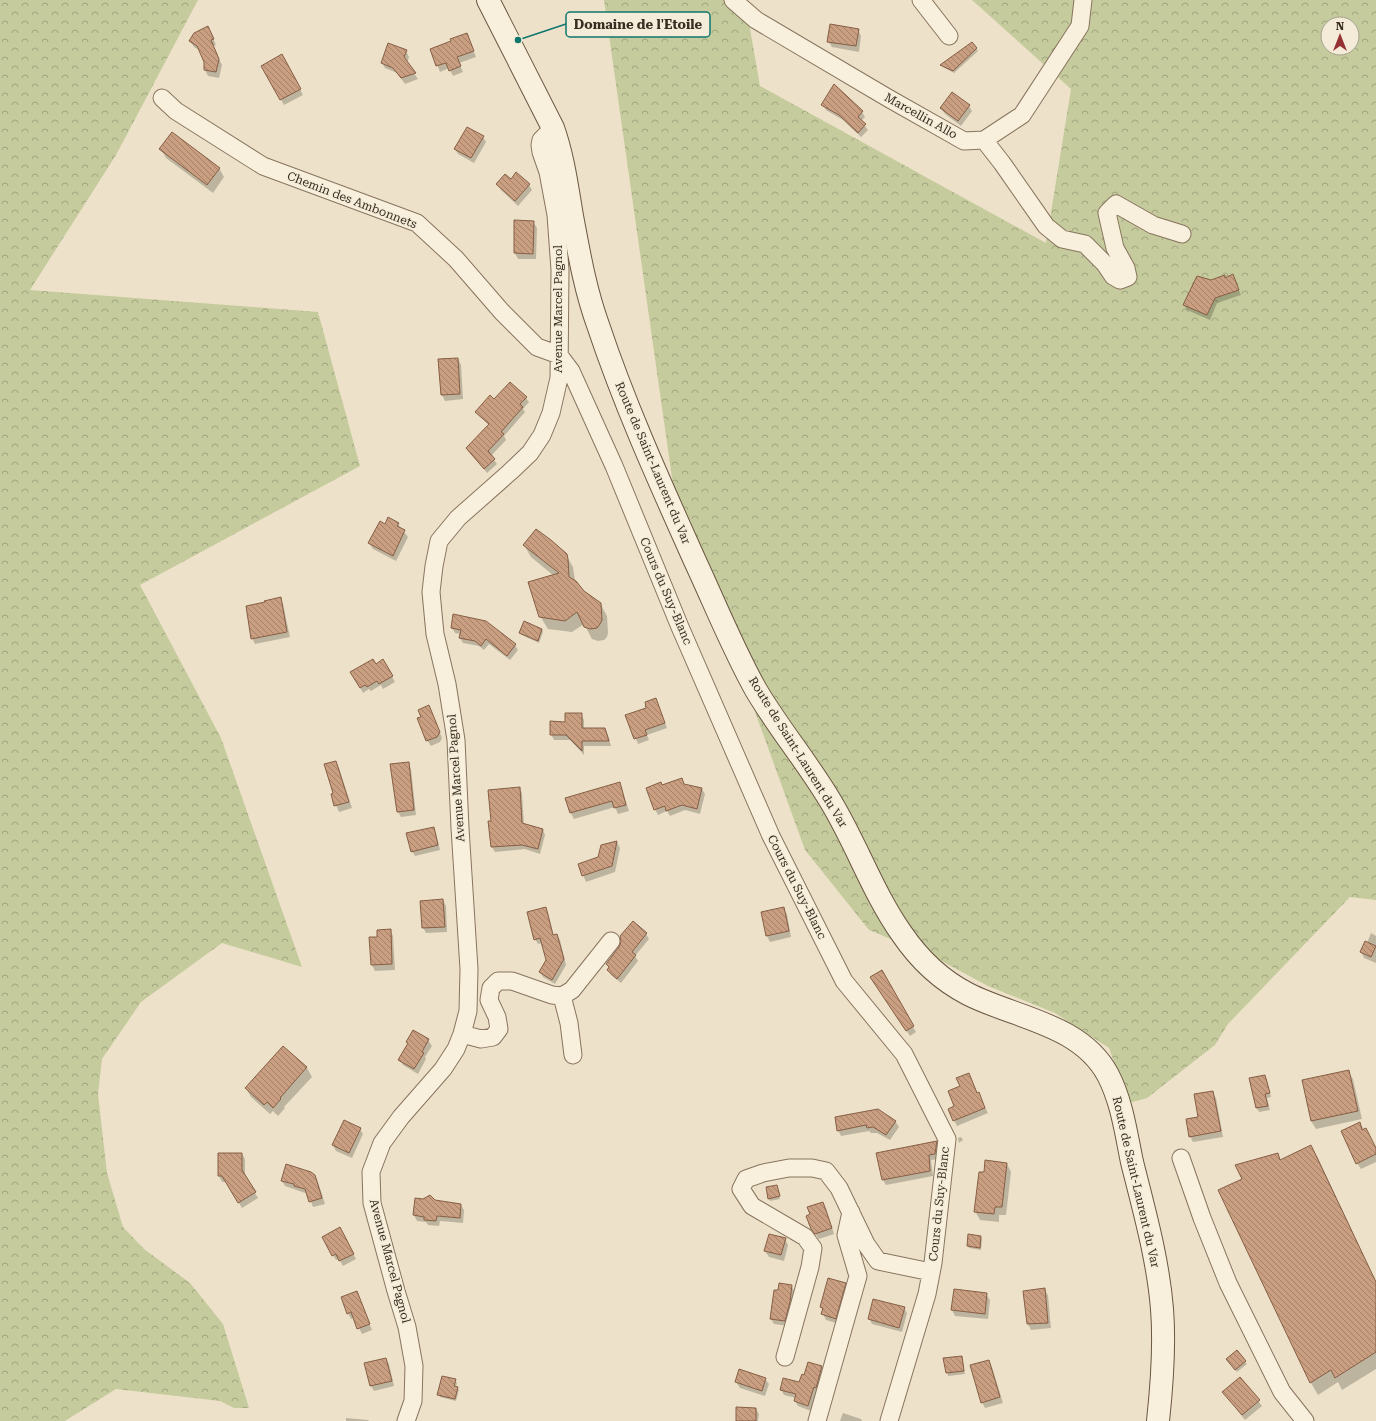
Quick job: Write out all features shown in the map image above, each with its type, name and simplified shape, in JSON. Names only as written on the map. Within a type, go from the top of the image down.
[{"type":"main road","name":"Route de Saint-Laurent du Var","points":[[488,0],[553,128],[564,170],[584,278],[598,326],[616,374],[659,481],[732,642],[756,689],[780,728],[831,801],[843,822],[880,900],[914,950],[932,969],[967,993],[1070,1036],[1085,1047],[1098,1060],[1109,1078],[1119,1104],[1158,1275],[1162,1308],[1163,1343],[1162,1378],[1158,1421]]},
{"type":"street","name":"Marcellin Allo","points":[[732,0],[756,20],[964,141],[984,140]]},
{"type":"street","points":[[921,0],[949,36]]},
{"type":"street","points":[[1082,0],[1080,26],[1022,114],[984,140],[1046,226],[1062,239],[1085,244],[1105,264],[1113,276],[1120,280],[1128,277],[1126,268],[1115,248],[1107,213],[1116,204],[1153,225],[1182,234]]},
{"type":"street","name":"Chemin des Ambonnets","points":[[162,98],[176,111],[263,166],[417,223],[456,259],[502,312],[537,347],[559,355]]},
{"type":"street","name":"Avenue Marcel Pagnol","points":[[406,1421],[413,1401],[414,1366],[407,1327],[372,1203],[372,1172],[382,1143],[443,1069],[456,1049],[468,1012],[469,969],[456,740],[447,684],[435,634],[431,592],[439,541],[458,518],[530,453],[542,435],[551,413],[559,378],[560,270],[556,215],[548,172],[540,145],[541,140],[553,128]]},
{"type":"street","name":"Cours du Suy-Blanc","points":[[559,355],[571,371],[614,466],[680,627],[771,836],[844,981],[904,1054],[946,1139],[931,1272],[927,1294],[889,1421]]},
{"type":"street","points":[[462,1034],[481,1039],[493,1037],[499,1029],[497,1017],[489,1000],[491,988],[498,981],[512,981],[552,995],[562,996],[572,990],[611,941]]},
{"type":"street","points":[[562,996],[569,1023],[573,1055]]},
{"type":"street","points":[[1181,1158],[1202,1218],[1231,1290],[1282,1392],[1305,1421]]},
{"type":"street","points":[[785,1357],[810,1267],[813,1248],[805,1237],[752,1206],[741,1189],[746,1179],[789,1168],[812,1168],[826,1171],[839,1188],[866,1244],[878,1261],[931,1272]]},
{"type":"street","points":[[817,1421],[858,1276],[846,1235],[851,1212]]},
{"type":"green space","points":[[0,0],[198,0],[116,155],[30,290],[318,312],[360,466],[140,585],[221,738],[302,967],[222,943],[141,1002],[102,1059],[98,1094],[107,1173],[123,1227],[144,1249],[190,1283],[223,1324],[249,1408],[234,1408],[220,1401],[116,1389],[65,1421],[0,1421]]},
{"type":"green space","points":[[604,0],[745,0],[760,86],[1046,243],[1071,89],[972,0],[1376,0],[1376,900],[1350,897],[1228,1024],[1215,1045],[1147,1098],[1129,1103],[1109,1048],[1055,1013],[988,986],[934,957],[869,930],[805,850],[673,485]]},
{"type":"building","points":[[830,24],[859,29],[856,46],[827,42]]},
{"type":"building","points":[[208,26],[214,39],[211,40],[219,59],[216,72],[204,70],[204,62],[197,46],[189,41],[194,33]]},
{"type":"building","points":[[467,33],[474,51],[457,57],[461,66],[449,71],[446,63],[436,66],[430,49],[451,41],[450,39]]},
{"type":"building","points":[[972,42],[977,48],[953,71],[940,65]]},
{"type":"building","points":[[388,43],[407,50],[404,57],[416,73],[401,78],[393,68],[381,63]]},
{"type":"building","points":[[282,54],[301,89],[280,100],[261,66]]},
{"type":"building","points":[[834,84],[863,111],[858,117],[866,124],[858,133],[839,115],[821,105]]},
{"type":"building","points":[[952,92],[970,105],[958,121],[940,108]]},
{"type":"building","points":[[467,127],[484,136],[471,158],[454,149]]},
{"type":"building","points":[[172,132],[220,168],[207,185],[159,149]]},
{"type":"building","points":[[516,172],[530,184],[515,201],[496,184],[505,174],[511,179]]},
{"type":"building","points":[[514,220],[534,221],[533,254],[514,253]]},
{"type":"building","points":[[1233,274],[1239,290],[1215,298],[1207,315],[1183,305],[1197,276],[1211,280],[1225,275],[1225,278]]},
{"type":"building","points":[[458,358],[460,394],[441,395],[438,359]]},
{"type":"building","points":[[510,382],[527,397],[520,404],[523,407],[501,432],[504,434],[488,451],[495,459],[484,469],[466,448],[489,424],[475,412],[490,395],[494,399]]},
{"type":"building","points":[[388,517],[399,523],[397,526],[405,530],[393,556],[368,543],[380,521],[385,524]]},
{"type":"building","points":[[536,529],[567,554],[569,577],[576,581],[584,591],[601,603],[602,620],[597,628],[590,629],[584,627],[577,612],[565,621],[539,617],[528,582],[559,573],[523,545]]},
{"type":"building","points":[[281,597],[287,632],[251,639],[246,606]]},
{"type":"building","points":[[453,614],[486,621],[516,644],[507,656],[486,639],[481,646],[475,641],[459,638],[461,630],[451,628]]},
{"type":"building","points":[[524,621],[542,629],[538,641],[519,633]]},
{"type":"building","points":[[373,659],[376,664],[383,659],[393,676],[379,684],[377,681],[367,687],[365,685],[360,688],[350,672]]},
{"type":"building","points":[[656,698],[665,723],[645,730],[647,735],[634,739],[625,715],[646,708],[645,702]]},
{"type":"building","points":[[429,705],[440,732],[437,737],[426,741],[417,718],[421,717],[418,710]]},
{"type":"building","points":[[565,713],[582,713],[582,728],[605,728],[609,741],[582,741],[582,751],[566,735],[550,735],[550,721],[565,722]]},
{"type":"building","points":[[336,761],[349,802],[334,806],[331,794],[333,793],[324,764]]},
{"type":"building","points":[[409,762],[414,810],[397,812],[390,764]]},
{"type":"building","points":[[682,778],[684,784],[702,788],[697,809],[682,805],[666,811],[665,806],[654,810],[646,788],[661,782],[662,785]]},
{"type":"building","points":[[620,782],[626,805],[614,808],[612,801],[570,813],[565,798]]},
{"type":"building","points":[[520,787],[522,823],[543,829],[538,849],[522,845],[491,847],[488,821],[491,821],[488,790]]},
{"type":"building","points":[[434,827],[438,845],[411,852],[406,833]]},
{"type":"building","points":[[617,841],[612,866],[582,876],[578,864],[598,857],[601,845]]},
{"type":"building","points":[[443,899],[445,927],[422,928],[420,901]]},
{"type":"building","points":[[546,907],[553,935],[557,934],[564,959],[552,980],[539,972],[546,960],[540,938],[534,940],[527,912]]},
{"type":"building","points":[[784,907],[789,931],[766,936],[761,912]]},
{"type":"building","points":[[633,921],[647,933],[632,952],[636,955],[617,979],[607,970],[609,967],[606,964],[619,947],[621,942],[620,936]]},
{"type":"building","points":[[391,929],[392,964],[371,965],[369,937],[377,937],[377,930]]},
{"type":"building","points":[[1365,941],[1376,946],[1371,957],[1360,952]]},
{"type":"building","points":[[882,970],[914,1026],[906,1031],[870,977]]},
{"type":"building","points":[[413,1030],[429,1039],[422,1052],[424,1053],[414,1069],[398,1060],[408,1043],[406,1042]]},
{"type":"building","points":[[283,1046],[307,1067],[273,1108],[267,1102],[264,1105],[245,1088]]},
{"type":"building","points":[[1349,1070],[1358,1111],[1311,1121],[1302,1080]]},
{"type":"building","points":[[969,1073],[985,1108],[953,1121],[948,1109],[954,1106],[948,1091],[960,1086],[956,1078]]},
{"type":"building","points":[[1265,1075],[1270,1093],[1265,1094],[1268,1106],[1256,1108],[1249,1078]]},
{"type":"building","points":[[1213,1091],[1221,1131],[1189,1137],[1186,1119],[1198,1117],[1194,1094]]},
{"type":"building","points":[[878,1109],[896,1121],[886,1135],[873,1127],[867,1128],[866,1125],[837,1131],[835,1117]]},
{"type":"building","points":[[344,1120],[361,1128],[349,1153],[332,1145]]},
{"type":"building","points":[[1360,1122],[1362,1130],[1366,1128],[1376,1148],[1376,1154],[1356,1164],[1341,1131]]},
{"type":"building","points":[[937,1141],[935,1154],[929,1155],[930,1171],[882,1180],[876,1153]]},
{"type":"building","points":[[1311,1145],[1376,1282],[1376,1352],[1335,1378],[1331,1370],[1310,1383],[1218,1190],[1242,1179],[1235,1165],[1278,1153],[1280,1160]]},
{"type":"building","points":[[218,1153],[242,1153],[242,1170],[256,1192],[238,1203],[222,1176],[218,1176]]},
{"type":"building","points":[[985,1160],[1007,1163],[1002,1207],[995,1207],[994,1214],[974,1212],[979,1172],[984,1172]]},
{"type":"building","points":[[286,1164],[311,1172],[315,1175],[322,1198],[309,1202],[305,1189],[294,1186],[294,1184],[281,1181]]},
{"type":"building","points":[[777,1185],[780,1196],[768,1199],[766,1187]]},
{"type":"building","points":[[430,1195],[435,1200],[461,1204],[460,1218],[437,1216],[436,1221],[424,1220],[424,1217],[413,1215],[415,1198],[423,1199]]},
{"type":"building","points":[[823,1202],[832,1228],[815,1234],[811,1229],[806,1216],[810,1214],[807,1207]]},
{"type":"building","points":[[340,1227],[354,1254],[339,1261],[336,1254],[332,1256],[322,1237]]},
{"type":"building","points":[[769,1234],[786,1238],[781,1255],[764,1251]]},
{"type":"building","points":[[968,1234],[981,1236],[980,1248],[967,1246]]},
{"type":"building","points":[[828,1278],[846,1283],[836,1319],[821,1314],[823,1308],[820,1307]]},
{"type":"building","points":[[779,1283],[792,1285],[790,1302],[785,1321],[770,1319],[774,1290],[778,1290]]},
{"type":"building","points":[[1045,1288],[1048,1323],[1027,1324],[1023,1291]]},
{"type":"building","points":[[954,1289],[987,1293],[985,1314],[951,1310]]},
{"type":"building","points":[[357,1291],[370,1324],[357,1329],[351,1312],[347,1314],[341,1297]]},
{"type":"building","points":[[873,1299],[905,1307],[899,1328],[868,1319]]},
{"type":"building","points":[[1237,1350],[1246,1361],[1235,1370],[1226,1359]]},
{"type":"building","points":[[962,1356],[964,1371],[946,1373],[943,1358]]},
{"type":"building","points":[[386,1358],[392,1381],[370,1386],[364,1363]]},
{"type":"building","points":[[989,1360],[1000,1397],[981,1403],[970,1365]]},
{"type":"building","points":[[808,1362],[822,1366],[816,1388],[814,1387],[808,1406],[794,1401],[796,1394],[780,1390],[783,1378],[799,1382],[802,1374],[804,1375]]},
{"type":"building","points":[[739,1369],[766,1378],[762,1391],[735,1382]]},
{"type":"building","points":[[442,1376],[456,1379],[454,1386],[458,1387],[455,1399],[437,1395]]},
{"type":"building","points":[[1240,1377],[1260,1400],[1242,1415],[1222,1392]]},
{"type":"building","points":[[736,1407],[756,1408],[756,1421],[736,1421]]},
{"type":"place","name":"Domaine de l'Etoile","points":[[518,40]]}]
